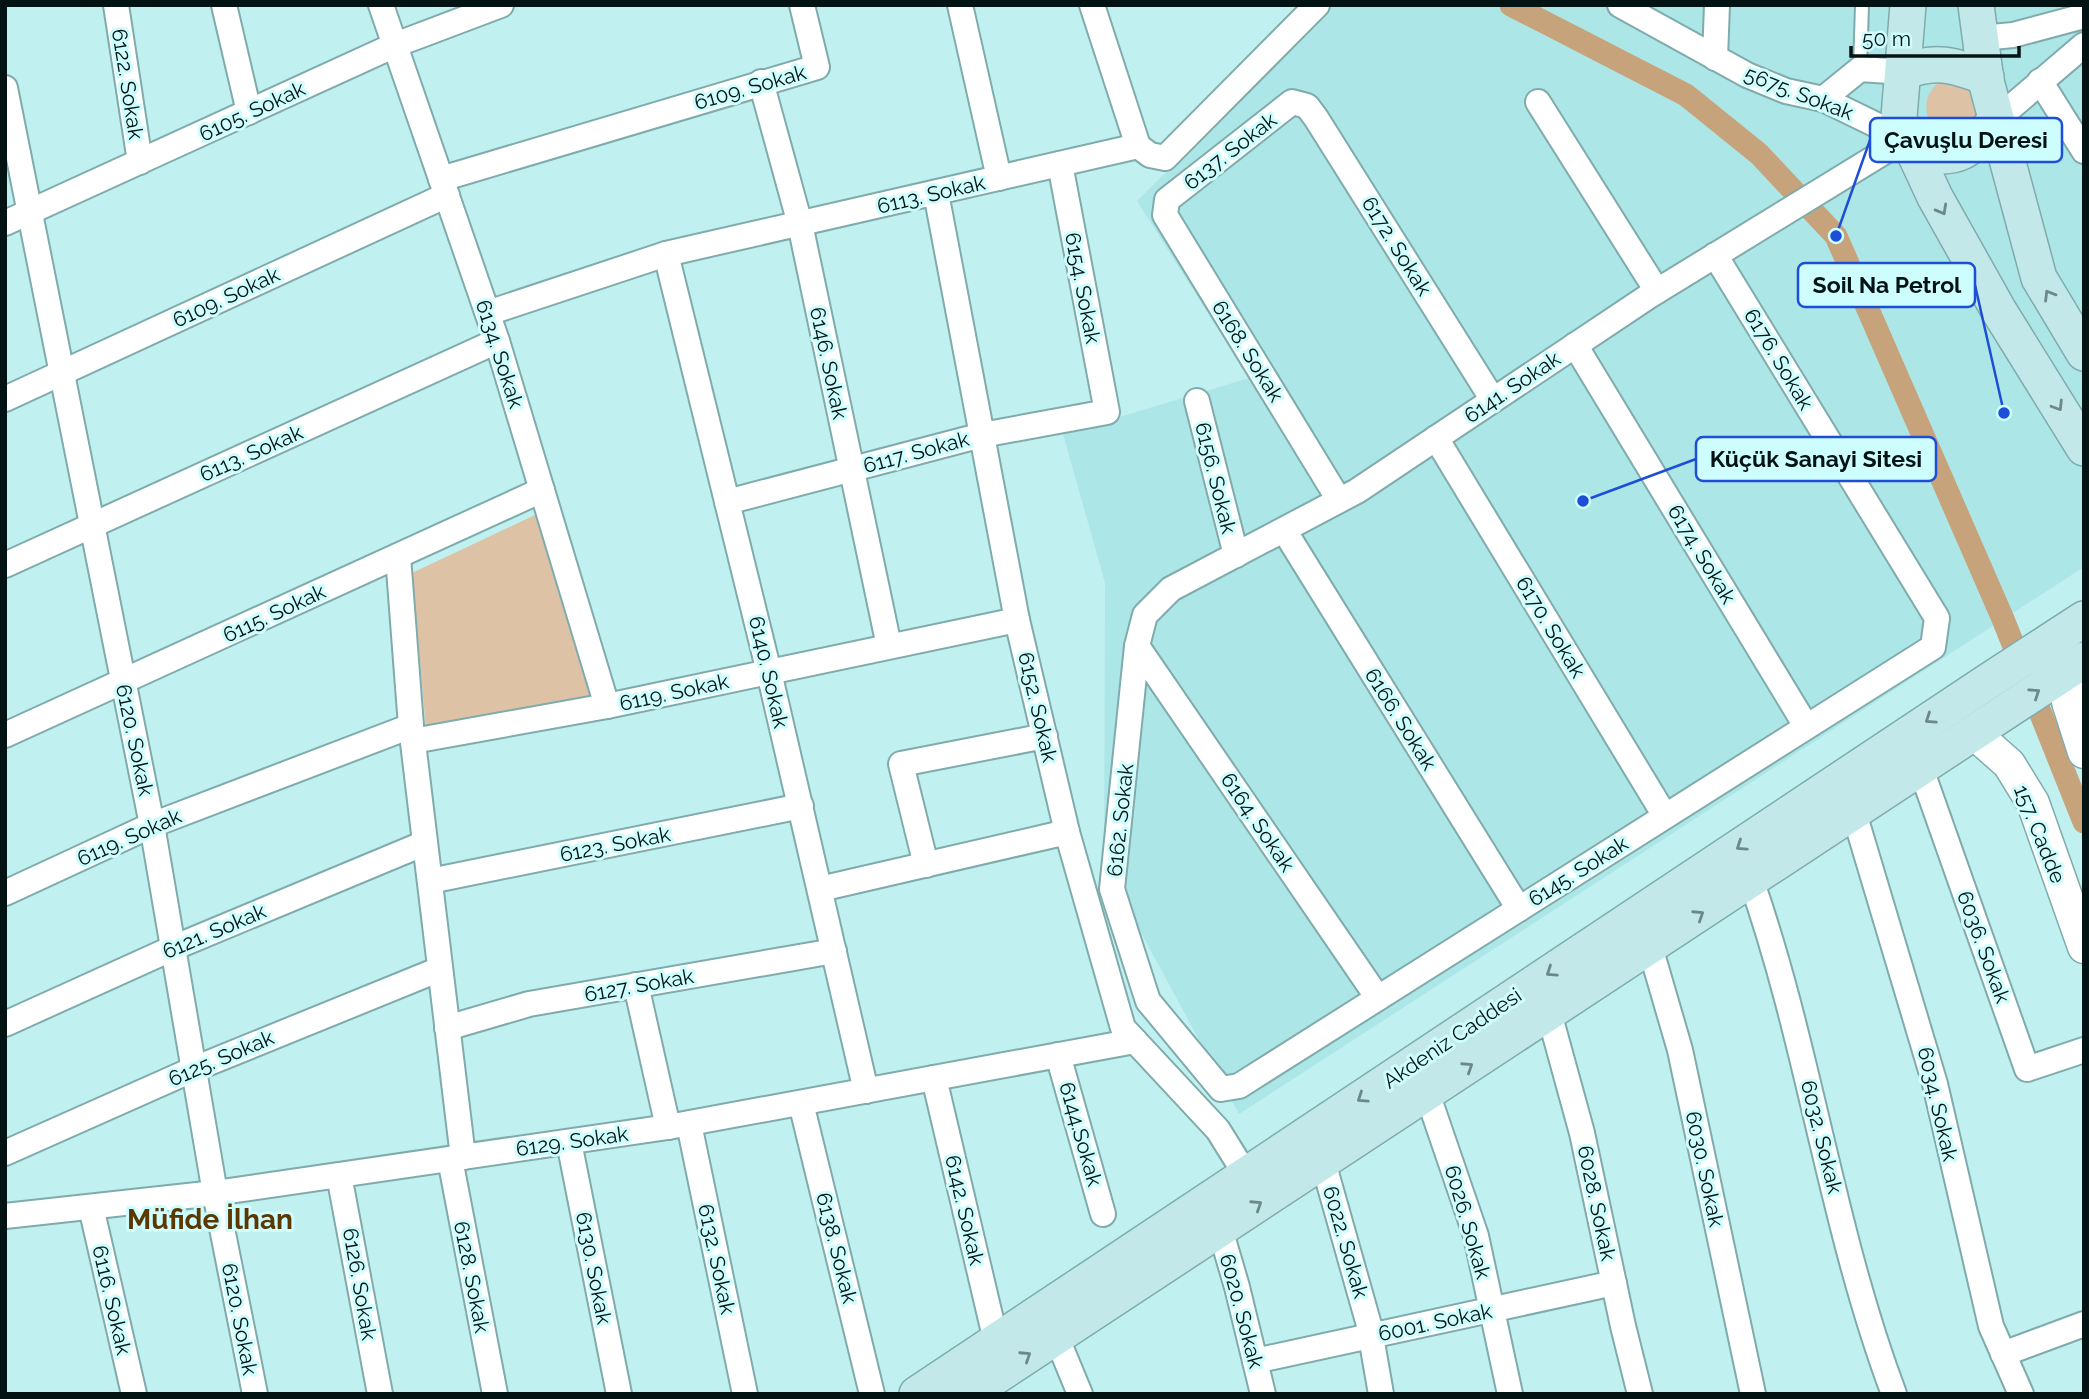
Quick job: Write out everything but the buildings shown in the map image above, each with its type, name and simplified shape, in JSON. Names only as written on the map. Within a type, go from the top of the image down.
[{"type":"main road","points":[[1908,5],[1899,117],[1910,146],[1998,311],[2084,448]]},
{"type":"main road","points":[[1978,22],[1996,120],[2039,278],[2084,353]]},
{"type":"main road","points":[[1903,72],[1923,64],[1952,64],[1986,77]]},
{"type":"main road","points":[[1910,146],[1937,157],[1958,155],[1973,146],[1996,120]]},
{"type":"main road","name":"Akdeniz Caddesi","points":[[969,1394],[1220,1229],[1317,1147],[1987,681],[2072,627]]},
{"type":"main road","name":"Akdeniz Caddesi","points":[[917,1394],[1246,1175],[1317,1147],[1427,1093],[2078,664]]},
{"type":"street","name":"6122. Sokak","points":[[116,5],[140,162]]},
{"type":"street","points":[[224,5],[249,112]]},
{"type":"street","name":"6134. Sokak","points":[[381,5],[488,313],[607,706]]},
{"type":"street","name":"6105. Sokak","points":[[5,223],[395,45],[501,5]]},
{"type":"street","name":"6109. Sokak","points":[[5,399],[444,187],[761,82],[817,67],[802,5]]},
{"type":"street","points":[[960,5],[999,178]]},
{"type":"street","points":[[1091,5],[1138,146]]},
{"type":"street","name":"6113. Sokak","points":[[488,313],[666,254],[1138,146],[1150,155],[1165,158],[1317,5]]},
{"type":"street","name":"5675. Sokak","points":[[1620,5],[1747,75],[1786,91],[1823,99],[1910,146]]},
{"type":"street","points":[[1715,58],[1717,5]]},
{"type":"street","points":[[1978,22],[2013,35],[2084,16]]},
{"type":"street","points":[[1996,120],[2084,45]]},
{"type":"street","points":[[1823,99],[1860,69],[1903,72]]},
{"type":"street","points":[[2040,81],[2084,150]]},
{"type":"street","name":"6146. Sokak","points":[[761,82],[800,224],[889,646]]},
{"type":"street","name":"6120. Sokak","points":[[5,88],[152,825],[215,1193],[255,1394]]},
{"type":"street","name":"6137. Sokak","points":[[1167,200],[1292,102]]},
{"type":"street","name":"6172. Sokak","points":[[1292,102],[1307,106],[1316,118],[1493,400]]},
{"type":"street","points":[[1538,102],[1657,291]]},
{"type":"street","name":"6141. Sokak","points":[[1137,646],[1145,615],[1171,589],[1339,500],[1657,291],[1844,177],[1910,146]]},
{"type":"street","name":"6154. Sokak","points":[[1060,164],[1107,412]]},
{"type":"street","name":"6152. Sokak","points":[[936,193],[1017,620],[1068,832],[1123,1028],[1218,1130],[1246,1175]]},
{"type":"street","name":"6168. Sokak","points":[[1167,200],[1165,215],[1339,500]]},
{"type":"street","name":"6140. Sokak","points":[[666,254],[769,672],[866,1091]]},
{"type":"street","name":"6176. Sokak","points":[[1716,255],[1937,618],[1933,647]]},
{"type":"street","name":"6113. Sokak","points":[[5,565],[497,341]]},
{"type":"street","name":"6174. Sokak","points":[[1575,345],[1806,726]]},
{"type":"street","name":"6156. Sokak","points":[[1197,401],[1236,555]]},
{"type":"street","name":"6117. Sokak","points":[[727,502],[982,435],[1107,412]]},
{"type":"street","name":"6170. Sokak","points":[[1436,438],[1665,816]]},
{"type":"street","name":"6115. Sokak","points":[[5,736],[542,490]]},
{"type":"street","name":"6166. Sokak","points":[[1284,530],[1519,909]]},
{"type":"street","name":"6128. Sokak","points":[[398,556],[412,734],[447,1028],[456,1158],[495,1394]]},
{"type":"street","name":"6119. Sokak","points":[[5,893],[152,825],[412,734],[607,706],[1017,620]]},
{"type":"street","name":"6164. Sokak","points":[[1137,646],[1378,998]]},
{"type":"street","name":"6162. Sokak","points":[[1137,646],[1112,889],[1148,1001],[1221,1089]]},
{"type":"street","name":"6145. Sokak","points":[[1221,1089],[1239,1086],[1933,647]]},
{"type":"street","points":[[2078,664],[2068,702],[2084,752]]},
{"type":"street","name":"157. Cadde","points":[[1986,726],[2032,803],[2084,947]]},
{"type":"street","points":[[926,865],[901,764],[1045,736]]},
{"type":"street","name":"6036. Sokak","points":[[1921,769],[2027,1069],[2084,1050]]},
{"type":"street","name":"6123. Sokak","points":[[430,881],[800,806]]},
{"type":"street","name":"6034. Sokak","points":[[1854,813],[1935,1084],[1991,1326],[2021,1394]]},
{"type":"street","points":[[820,889],[1068,832]]},
{"type":"street","name":"6121. Sokak","points":[[5,1024],[173,948],[425,843]]},
{"type":"street","name":"6032. Sokak","points":[[1751,880],[1773,944],[1857,1276],[1880,1358],[1894,1394]]},
{"type":"street","name":"6030. Sokak","points":[[1650,947],[1680,1050],[1753,1394]]},
{"type":"street","name":"6127. Sokak","points":[[447,1028],[529,1004],[834,951]]},
{"type":"street","name":"6125. Sokak","points":[[5,1153],[194,1069],[440,969]]},
{"type":"street","name":"6132. Sokak","points":[[636,985],[678,1126],[745,1394]]},
{"type":"street","name":"6028. Sokak","points":[[1549,1013],[1582,1133],[1640,1394]]},
{"type":"street","name":"6129. Sokak","points":[[5,1216],[215,1193],[678,1126],[1135,1041]]},
{"type":"street","name":"6144.Sokak","points":[[1058,1055],[1103,1214]]},
{"type":"street","name":"6142. Sokak","points":[[934,1078],[996,1341]]},
{"type":"street","name":"6026. Sokak","points":[[1427,1093],[1476,1236],[1510,1394]]},
{"type":"street","name":"6138. Sokak","points":[[801,1102],[872,1394]]},
{"type":"street","name":"6130. Sokak","points":[[569,1142],[619,1394]]},
{"type":"street","name":"6022. Sokak","points":[[1317,1147],[1371,1336],[1381,1394]]},
{"type":"street","name":"6126. Sokak","points":[[340,1175],[380,1394]]},
{"type":"street","name":"6116. Sokak","points":[[91,1207],[134,1394]]},
{"type":"street","name":"6020. Sokak","points":[[1220,1229],[1263,1394]]},
{"type":"street","name":"6001. Sokak","points":[[1255,1361],[1614,1283]]},
{"type":"street","points":[[2003,1354],[2084,1324]]},
{"type":"street","points":[[1056,1336],[1080,1394]]},
{"type":"lane","points":[[1860,69],[1862,5]]},
{"type":"shaded area","points":[[1333,5],[2084,5],[2084,567],[1239,1114],[1104,864],[1105,583],[1063,434],[1249,378],[1137,201]]},
{"type":"shaded area","points":[[1944,79],[1971,82],[1981,117],[1959,134],[1940,132],[1928,117],[1928,97],[1934,87]]},
{"type":"shaded area","points":[[537,514],[596,700],[426,730],[412,573]]},
{"type":"waterway","points":[[1511,5],[1686,95],[1759,154],[1836,236],[2003,619],[2084,822]]},
{"type":"place","name":"Çavuşlu Deresi","points":[[1836,236]]},
{"type":"place","name":"Soil Na Petrol","points":[[2004,413]]},
{"type":"place","name":"Küçük Sanayi Sitesi","points":[[1583,501]]},
{"type":"district","name":"Müfide İlhan","points":[[210,1219]]}]
